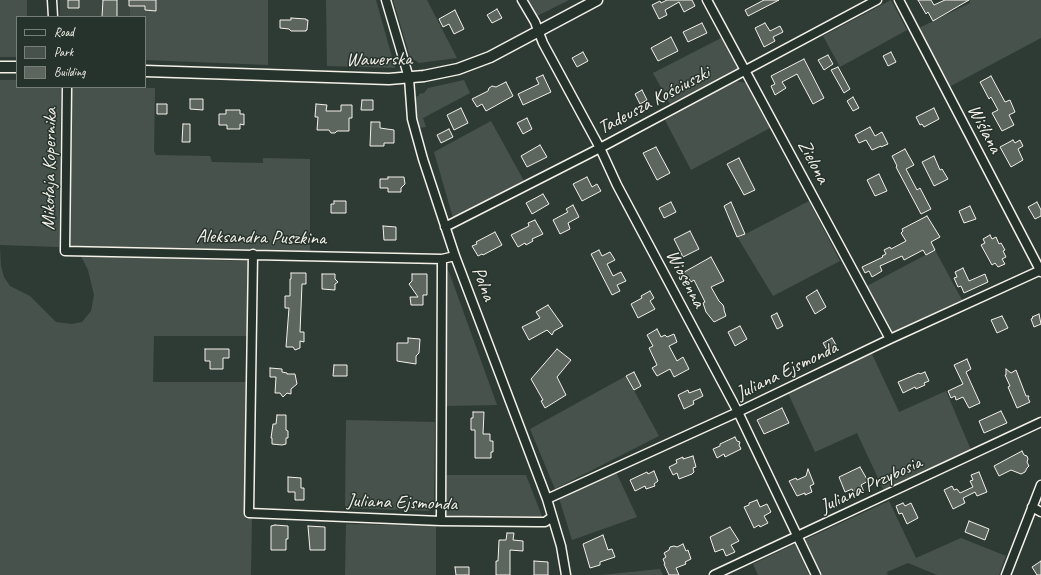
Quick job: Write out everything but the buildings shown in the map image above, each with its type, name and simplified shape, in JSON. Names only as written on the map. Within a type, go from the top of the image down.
[{"type":"street","points":[[52,0],[52,16]]},
{"type":"street","name":"Polna","points":[[386,0],[408,78],[412,119],[423,159],[455,256],[547,499],[561,546],[566,575]]},
{"type":"street","name":"Wiosenna","points":[[522,0],[535,22],[543,43],[600,148],[620,192],[738,412],[816,575]]},
{"type":"street","name":"Wawerska","points":[[146,71],[389,79],[408,78],[458,69],[490,57],[597,0]]},
{"type":"street","name":"Zielona","points":[[708,0],[890,339]]},
{"type":"street","name":"Tadeusza Kościuszki","points":[[445,227],[600,148],[877,0]]},
{"type":"street","name":"Wiślana","points":[[899,0],[1041,271]]},
{"type":"street","points":[[0,67],[16,67]]},
{"type":"street","name":"Mikołaja Kopernika","points":[[65,251],[67,88]]},
{"type":"street","name":"Aleksandra Puszkina","points":[[65,251],[442,259],[455,256]]},
{"type":"street","name":"Juliana Ejsmonda","points":[[253,254],[249,513],[441,521],[545,522],[552,517]]},
{"type":"street","name":"Polna","points":[[441,521],[442,259]]},
{"type":"street","name":"Juliana Ejsmonda","points":[[547,499],[738,412],[890,339],[1041,271]]},
{"type":"street","name":"Juliana Przybosia","points":[[714,575],[1041,422]]},
{"type":"street","points":[[1006,575],[1041,485]]},
{"type":"street","points":[[1032,507],[1041,512]]},
{"type":"shaded area","points":[[60,0],[130,0],[130,16],[60,16]]},
{"type":"green space","points":[[0,0],[27,0],[27,16],[16,16],[16,57],[0,57]]},
{"type":"green space","points":[[130,0],[268,0],[268,65],[146,60],[146,16],[130,16]]},
{"type":"green space","points":[[326,0],[376,0],[395,68],[327,66]]},
{"type":"green space","points":[[393,0],[427,0],[457,58],[419,63],[410,57]]},
{"type":"green space","points":[[528,0],[569,0],[537,16]]},
{"type":"green space","points":[[891,0],[907,30],[840,67],[823,36]]},
{"type":"green space","points":[[969,0],[1041,0],[1041,38],[949,87],[919,28],[970,3]]},
{"type":"green space","points":[[723,37],[739,68],[670,104],[653,73]]},
{"type":"green space","points":[[0,80],[16,80],[16,88],[61,88],[59,247],[0,245]]},
{"type":"green space","points":[[464,80],[470,93],[423,118],[426,127],[419,128],[415,97],[424,93],[428,88]]},
{"type":"green space","points":[[735,81],[746,83],[770,128],[691,170],[665,120]]},
{"type":"green space","points":[[71,88],[155,88],[154,151],[156,155],[210,156],[212,162],[263,163],[263,158],[310,159],[310,253],[69,247]]},
{"type":"green space","points":[[491,121],[524,181],[453,218],[434,152]]},
{"type":"green space","points":[[809,201],[840,261],[773,296],[738,238]]},
{"type":"green space","points":[[0,247],[1,266],[4,277],[10,286],[30,296],[56,322],[72,324],[82,322],[91,311],[94,295],[88,270],[81,256],[248,261],[248,336],[154,336],[153,382],[247,382],[246,519],[252,517],[251,575],[0,575]]},
{"type":"green space","points":[[935,250],[962,300],[892,332],[867,286]]},
{"type":"green space","points":[[447,269],[449,272],[497,405],[445,406]]},
{"type":"green space","points":[[872,354],[899,412],[946,391],[971,450],[884,491],[857,433],[815,452],[788,393]]},
{"type":"green space","points":[[626,376],[659,436],[555,489],[530,429]]},
{"type":"green space","points":[[346,420],[435,422],[434,504],[429,511],[345,508]]},
{"type":"green space","points":[[616,472],[637,517],[572,540],[559,498]]},
{"type":"green space","points":[[445,475],[526,475],[543,519],[444,516]]},
{"type":"green space","points":[[889,501],[916,558],[961,538],[1006,556],[999,575],[937,575],[908,563],[887,572],[888,575],[820,575],[804,540]]},
{"type":"green space","points":[[346,524],[436,526],[436,575],[345,575]]},
{"type":"green space","points":[[795,544],[809,575],[758,575],[753,564]]},
{"type":"green space","points":[[660,569],[663,575],[601,575]]}]
